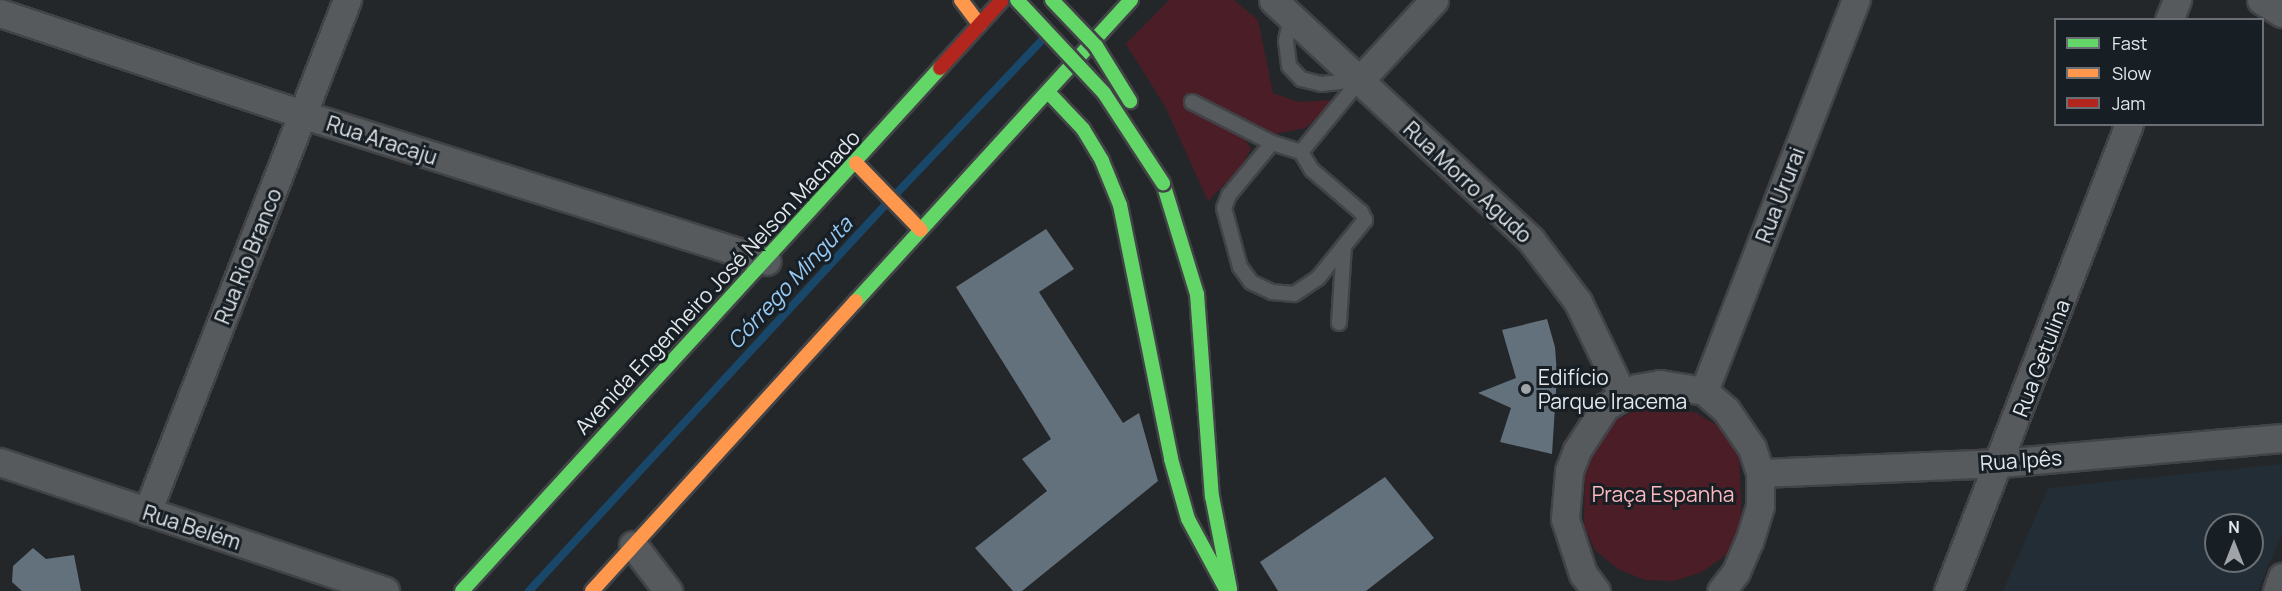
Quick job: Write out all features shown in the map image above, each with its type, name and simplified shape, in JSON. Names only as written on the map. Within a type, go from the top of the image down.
[{"type":"main road","points":[[961,0],[980,26]]},
{"type":"main road","name":"Avenida Engenheiro José Nelson Machado","points":[[462,591],[856,163],[1002,0]]},
{"type":"main road","points":[[1017,0],[1104,93],[1163,183]]},
{"type":"main road","points":[[1052,0],[1096,46],[1120,80],[1163,183],[1197,294],[1209,418],[1212,496],[1229,591]]},
{"type":"main road","points":[[592,591],[1131,0]]},
{"type":"main road","points":[[1048,92],[1083,129],[1102,161],[1120,205],[1138,282],[1174,469],[1188,519],[1229,591]]},
{"type":"main road","points":[[856,163],[921,230]]},
{"type":"street","name":"Rua Rio Branco","points":[[147,512],[347,0]]},
{"type":"street","points":[[1360,80],[1434,0]]},
{"type":"street","name":"Rua Ururai","points":[[1704,391],[1856,0]]},
{"type":"street","points":[[2170,18],[2177,0]]},
{"type":"street","points":[[2261,0],[2282,13]]},
{"type":"street","name":"Rua Morro Agudo","points":[[1282,8],[1554,266],[1578,302],[1622,394]]},
{"type":"street","name":"Rua Aracaju","points":[[0,13],[304,115],[766,261]]},
{"type":"street","name":"Rua Getulina","points":[[1948,591],[2001,463],[2128,126]]},
{"type":"street","points":[[1596,591],[1582,574],[1572,549],[1565,519],[1565,494],[1577,450],[1605,407],[1622,394],[1660,384],[1704,391],[1740,428],[1760,473],[1760,506],[1731,585]]},
{"type":"street","name":"Rua Ipês","points":[[1760,473],[2001,463],[2282,438]]},
{"type":"street","name":"Rua Belém","points":[[0,462],[385,591]]},
{"type":"street","points":[[633,545],[668,591]]},
{"type":"street","points":[[2277,591],[2282,577]]},
{"type":"lane","points":[[1282,8],[1289,66],[1301,79],[1321,84],[1360,80]]},
{"type":"lane","points":[[1301,152],[1360,80]]},
{"type":"lane","points":[[1192,102],[1272,142],[1301,152],[1312,170],[1361,212],[1365,220],[1318,278],[1294,294],[1272,292],[1251,282],[1240,267],[1224,208],[1229,195],[1272,142]]},
{"type":"lane","points":[[1339,323],[1344,246]]},
{"type":"shaded area","points":[[2282,464],[2282,533],[2258,591],[2003,591],[2048,488]]},
{"type":"green space","points":[[1169,0],[1234,0],[1258,20],[1273,93],[1298,102],[1334,100],[1306,128],[1274,134],[1258,125],[1245,140],[1251,149],[1241,167],[1208,201],[1165,106],[1126,44]]},
{"type":"green space","name":"Praça Espanha","points":[[1667,406],[1696,413],[1720,427],[1739,449],[1742,532],[1726,555],[1702,572],[1674,581],[1645,580],[1618,569],[1595,550],[1584,526],[1585,458],[1592,442],[1613,421],[1639,409]]},
{"type":"building","points":[[1046,229],[1074,269],[1039,292],[1123,423],[1139,413],[1158,481],[1022,591],[1013,591],[975,548],[1047,491],[1022,459],[1051,439],[956,287]]},
{"type":"building","name":"Edifício Parque Iracema","points":[[1547,319],[1555,347],[1557,375],[1552,454],[1500,442],[1511,408],[1478,393],[1516,378],[1502,330]]},
{"type":"building","points":[[1385,477],[1434,538],[1366,591],[1278,591],[1260,562]]},
{"type":"building","points":[[33,548],[46,559],[74,555],[81,591],[22,591],[12,582],[13,566]]},
{"type":"waterway","name":"Córrego Minguta","points":[[896,194],[1044,38]]},
{"type":"waterway","name":"Córrego Minguta","points":[[529,591],[887,203]]},
{"type":"traffic: fast","points":[[1017,0],[1104,93],[1163,183]]},
{"type":"traffic: fast","points":[[1052,0],[1096,46],[1130,101]]},
{"type":"traffic: fast","points":[[856,301],[1131,0]]},
{"type":"traffic: fast","points":[[462,591],[940,68]]},
{"type":"traffic: fast","points":[[1048,92],[1083,129],[1102,161],[1120,205],[1171,459],[1188,519],[1227,591]]},
{"type":"traffic: fast","points":[[1163,183],[1197,294],[1212,496],[1230,589]]},
{"type":"traffic: slow","points":[[961,0],[980,25]]},
{"type":"traffic: slow","points":[[856,163],[921,230]]},
{"type":"traffic: slow","points":[[592,591],[856,301]]},
{"type":"traffic: jam","points":[[940,68],[1002,0]]},
{"type":"place","name":"Edifício Parque Iracema","points":[[1526,389]]}]
